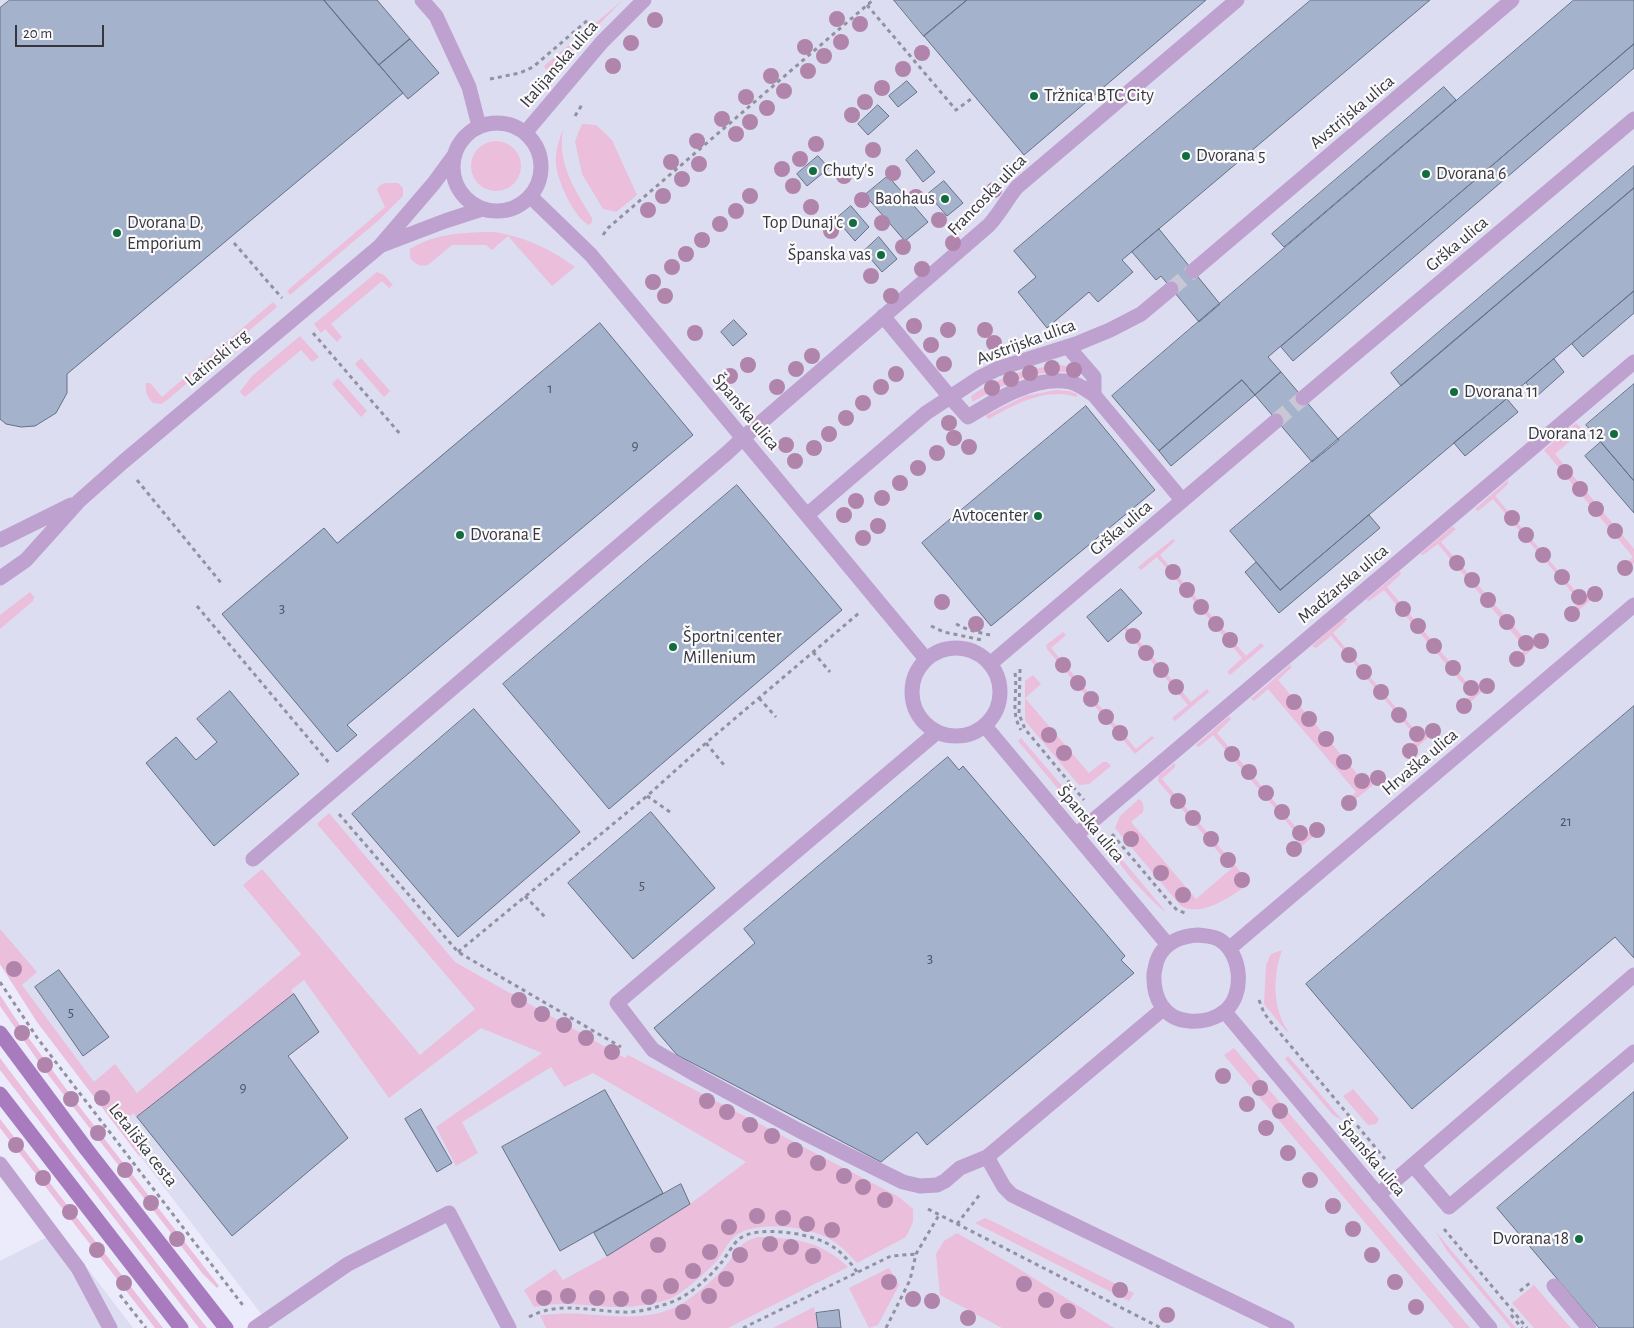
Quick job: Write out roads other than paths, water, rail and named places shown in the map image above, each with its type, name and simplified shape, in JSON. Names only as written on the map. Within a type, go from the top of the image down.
[{"type":"main road","points":[[0,1033],[75,1135],[226,1328]]},
{"type":"main road","points":[[0,1094],[181,1328]]},
{"type":"street","points":[[422,0],[436,16],[469,87],[480,126]]},
{"type":"street","name":"Italijanska ulica","points":[[525,133],[602,42],[644,0]]},
{"type":"street","name":"Francoska ulica","points":[[254,859],[720,460],[883,316],[990,225],[1006,199],[1017,187],[1237,0]]},
{"type":"street","name":"Avstrijska ulica","points":[[1193,271],[1512,0]]},
{"type":"street","name":"Grška ulica","points":[[1303,398],[1634,118]]},
{"type":"street","points":[[491,123],[515,126],[525,133],[535,145],[540,160],[538,183],[530,196],[508,210],[495,211],[482,208],[468,200],[458,188],[453,173],[453,157],[465,135],[480,126],[491,123]]},
{"type":"street","name":"Latinski trg","points":[[0,578],[26,560],[79,501],[122,462],[380,246],[434,183],[453,157]]},
{"type":"street","name":"Španska ulica","points":[[530,196],[591,255],[926,659]]},
{"type":"street","name":"Latinski trg","points":[[380,246],[482,208]]},
{"type":"street","name":"Avstrijska ulica","points":[[807,515],[926,413],[979,378],[997,369],[1068,347],[1110,330],[1141,314],[1171,289]]},
{"type":"street","points":[[883,316],[968,417],[1015,391],[1037,384],[1054,381],[1069,382],[1082,387],[1094,395],[1182,500]]},
{"type":"street","points":[[1068,347],[1094,377],[1094,395]]},
{"type":"street","name":"Madžarska ulica","points":[[1076,835],[1634,362]]},
{"type":"street","name":"Grška ulica","points":[[990,664],[1276,421]]},
{"type":"street","name":"Latinski trg","points":[[0,540],[79,501]]},
{"type":"street","name":"Hrvaška ulica","points":[[1230,948],[1634,605]]},
{"type":"street","points":[[955,648],[967,649],[979,654],[990,664],[996,672],[1000,685],[1000,698],[997,711],[992,720],[978,731],[965,736],[950,737],[936,733],[925,725],[917,714],[912,701],[912,688],[915,674],[926,659],[944,649],[955,648]]},
{"type":"street","name":"Španska ulica","points":[[985,726],[1168,945]]},
{"type":"street","points":[[936,733],[617,1002],[653,1050],[800,1131],[903,1182],[920,1186],[937,1185],[960,1168],[987,1157],[1163,1009]]},
{"type":"street","points":[[1198,935],[1210,936],[1220,940],[1230,948],[1236,962],[1238,979],[1232,1004],[1225,1012],[1212,1019],[1186,1021],[1173,1016],[1163,1009],[1156,997],[1154,984],[1155,970],[1158,956],[1168,945],[1177,939],[1198,935]]},
{"type":"street","points":[[1378,1195],[1634,976]]},
{"type":"street","name":"Španska ulica","points":[[1225,1012],[1490,1328]]},
{"type":"street","points":[[1413,1165],[1448,1206],[1634,1052]]},
{"type":"street","points":[[987,1157],[1004,1187],[1012,1194],[1287,1328]]},
{"type":"street","points":[[0,1164],[78,1268],[110,1328]]},
{"type":"street","points":[[257,1327],[348,1264],[449,1214],[509,1328]]},
{"type":"street","points":[[1554,1286],[1589,1328]]},
{"type":"tunnel","points":[[1171,289],[1193,271]]},
{"type":"tunnel","points":[[1276,421],[1303,398]]},
{"type":"place","name":"Tržnica BTC City","points":[[1034,96]]},
{"type":"place","name":"Dvorana 5","points":[[1186,156]]},
{"type":"place","name":"Chuty's","points":[[813,171]]},
{"type":"place","name":"Dvorana 6","points":[[1426,174]]},
{"type":"place","name":"Baohaus","points":[[945,199]]},
{"type":"place","name":"Top Dunaj'c","points":[[853,223]]},
{"type":"place","name":"Dvorana D, Emporium","points":[[117,233]]},
{"type":"place","name":"Španska vas","points":[[881,255]]},
{"type":"place","name":"Dvorana 11","points":[[1454,392]]},
{"type":"place","name":"Dvorana 12","points":[[1614,434]]},
{"type":"place","name":"Avtocenter","points":[[1038,516]]},
{"type":"place","name":"Dvorana E","points":[[460,535]]},
{"type":"place","name":"Športni center Millenium","points":[[673,647]]},
{"type":"place","name":"Dvorana 18","points":[[1579,1239]]}]
